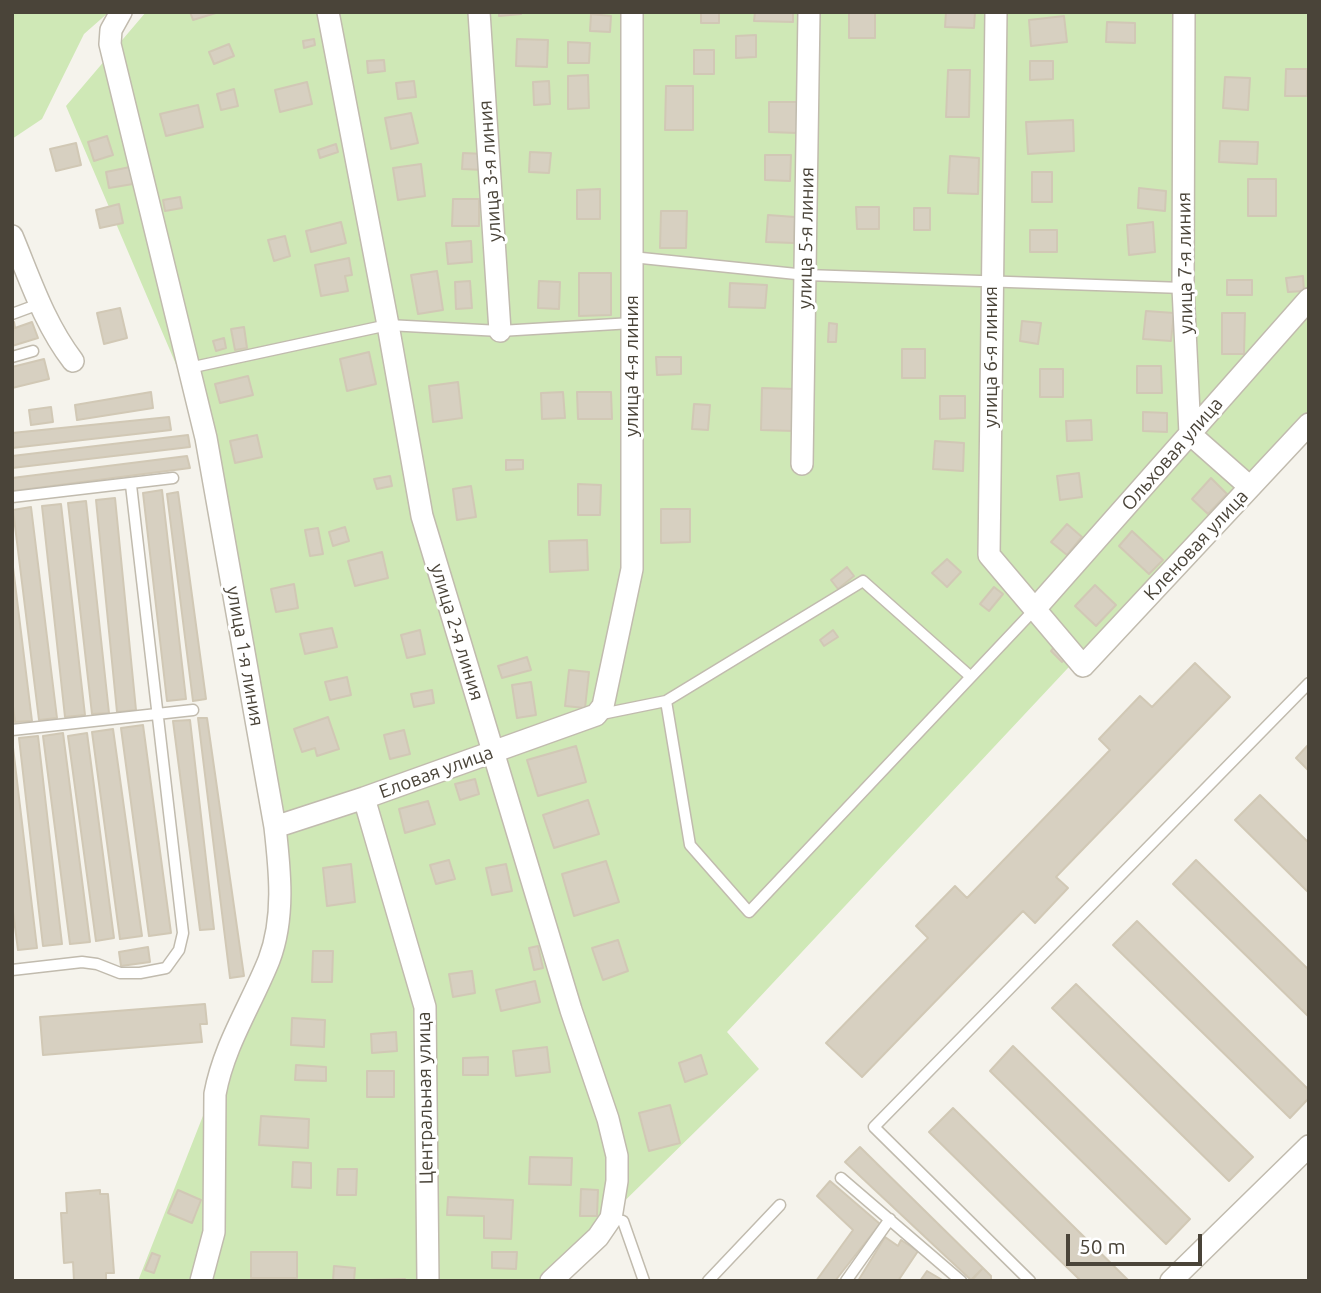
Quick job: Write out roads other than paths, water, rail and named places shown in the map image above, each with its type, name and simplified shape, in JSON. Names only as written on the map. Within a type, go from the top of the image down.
[{"type":"street","name":"улица 2-я линия","points":[[328,12],[422,516],[571,1010],[608,1119],[617,1156],[617,1181],[611,1219],[598,1237],[551,1281]]},
{"type":"street","name":"улица 3-я линия","points":[[479,12],[500,331]]},
{"type":"street","name":"улица 4-я линия","points":[[596,715],[603,706],[632,569],[632,12]]},
{"type":"street","name":"улица 5-я линия","points":[[802,464],[809,12]]},
{"type":"street","name":"улица 6-я линия","points":[[996,12],[989,555],[1083,666]]},
{"type":"street","name":"улица 7-я линия","points":[[1184,12],[1183,288],[1190,434]]},
{"type":"street","name":"улица 1-я линия","points":[[116,21],[110,44],[206,438],[275,827],[280,871],[278,925],[269,958],[225,1054],[215,1094],[214,1232],[201,1281]]},
{"type":"street","points":[[12,236],[56,339],[73,361]]},
{"type":"street","name":"Ольховая улица","points":[[1035,609],[1309,299]]},
{"type":"street","name":"Кленовая улица","points":[[1083,666],[1309,424]]},
{"type":"street","points":[[1190,434],[1250,487]]},
{"type":"street","name":"Еловая улица","points":[[275,827],[596,715]]},
{"type":"street","name":"Центральная улица","points":[[364,798],[425,1007],[428,1281]]},
{"type":"street","points":[[1171,1281],[1309,1146]]},
{"type":"lane","points":[[632,257],[806,275],[1183,288]]},
{"type":"lane","points":[[12,314],[39,304]]},
{"type":"lane","points":[[189,368],[388,325],[500,331],[632,323]]},
{"type":"lane","points":[[12,357],[33,351]]},
{"type":"lane","points":[[12,497],[173,478]]},
{"type":"lane","points":[[12,971],[82,962],[97,964],[120,973],[140,973],[166,968],[179,950],[183,933],[131,485]]},
{"type":"lane","points":[[596,715],[666,701],[863,581],[971,677]]},
{"type":"lane","points":[[666,701],[690,845],[748,912],[1035,609]]},
{"type":"lane","points":[[1030,1281],[874,1127],[1309,683]]},
{"type":"lane","points":[[12,730],[193,709]]},
{"type":"lane","points":[[841,1178],[961,1281]]},
{"type":"lane","points":[[708,1281],[780,1205]]},
{"type":"lane","points":[[611,1219],[623,1221],[644,1281]]},
{"type":"lane","points":[[846,1281],[890,1219]]}]
